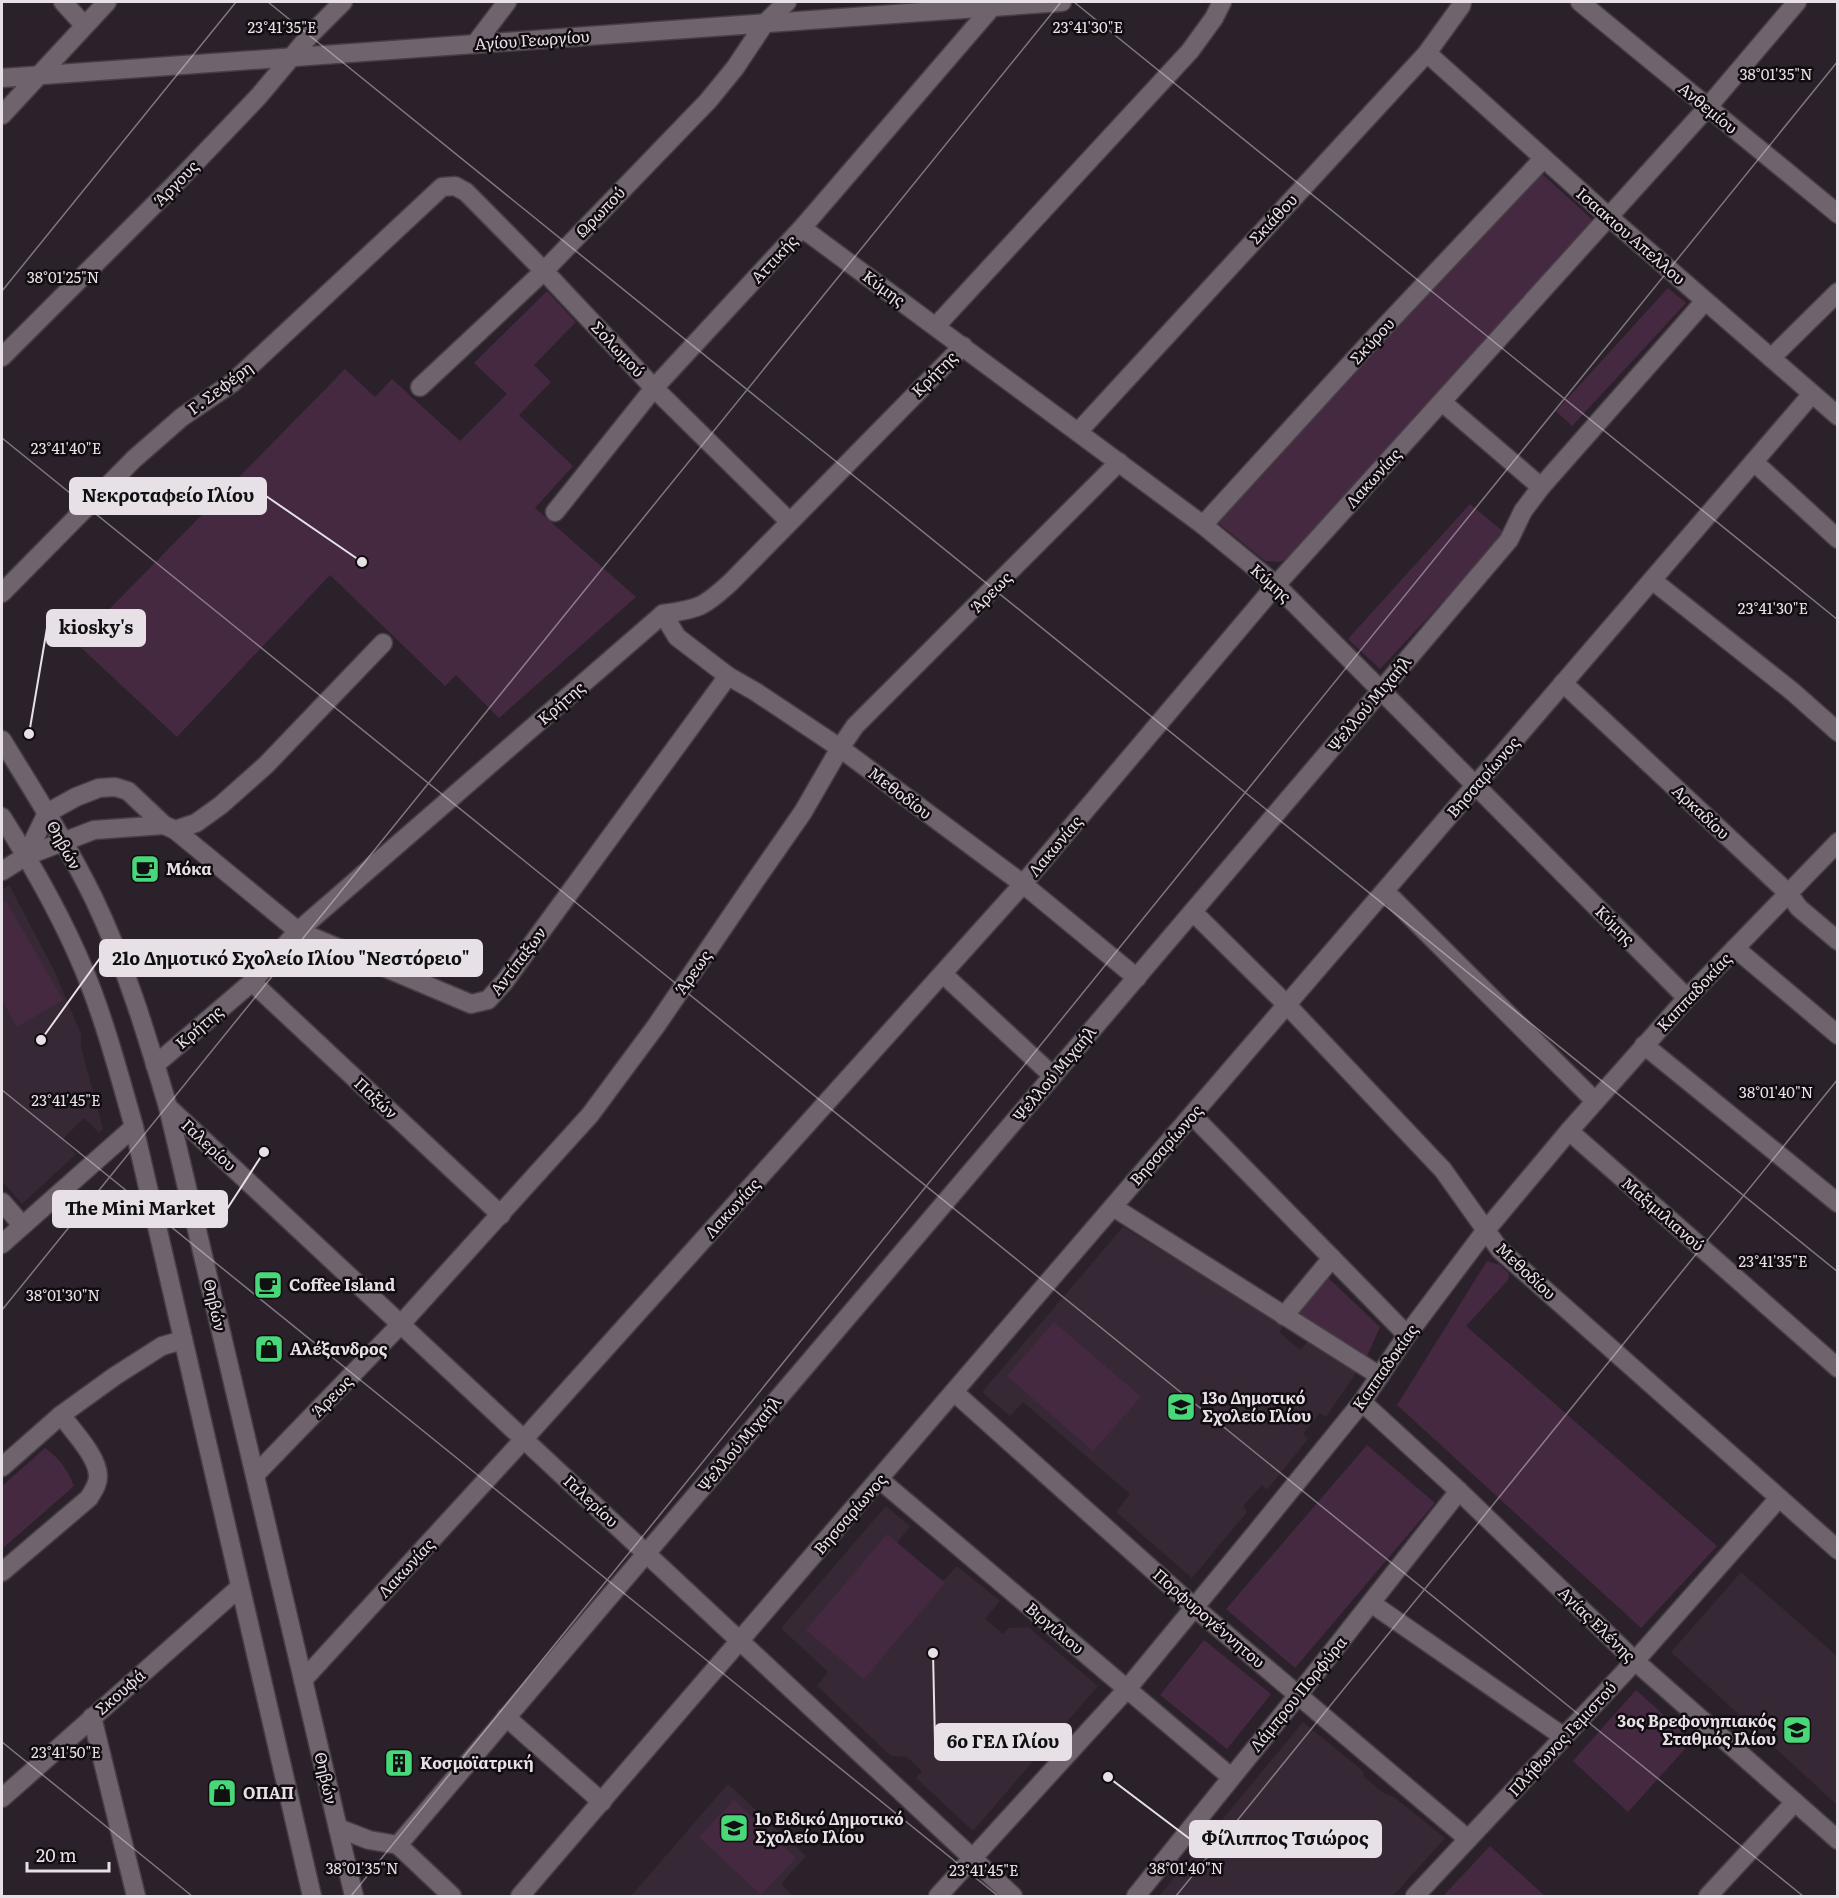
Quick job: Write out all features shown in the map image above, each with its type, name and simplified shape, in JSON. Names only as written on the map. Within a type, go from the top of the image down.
[{"type":"street","points":[[63,2],[84,26]]},
{"type":"street","points":[[2,115],[107,2]]},
{"type":"street","name":"Άργους","points":[[2,357],[183,176],[343,2]]},
{"type":"street","points":[[476,44],[507,2]]},
{"type":"street","name":"Ωρωπού","points":[[420,387],[544,271],[708,101],[735,68],[765,23],[787,2]]},
{"type":"street","name":"Αγίου Γεωργίου","points":[[2,78],[1062,2]]},
{"type":"street","name":"Κρήτης","points":[[936,326],[1190,51],[1214,18],[1222,2]]},
{"type":"street","name":"Σκιάθου","points":[[1078,432],[1427,53],[1462,2]]},
{"type":"street","name":"Ανθεμίου","points":[[1580,2],[1838,214]]},
{"type":"street","name":"Λακωνίας","points":[[303,1680],[524,1439],[1023,884],[1276,585],[1707,108],[1797,2]]},
{"type":"street","name":"Αττικής","points":[[555,512],[654,387],[802,228],[993,6]]},
{"type":"street","name":"Ισαακιου Απελλου","points":[[1427,53],[1543,159],[1838,416]]},
{"type":"street","name":"Σκύρου","points":[[1203,525],[1372,340],[1543,159]]},
{"type":"street","name":"Σολωμού","points":[[442,187],[455,186],[466,192],[654,387],[789,521]]},
{"type":"street","name":"Γ. Σεφέρη","points":[[2,593],[134,459],[182,417],[232,383],[442,187]]},
{"type":"street","name":"Κύμης","points":[[802,228],[1203,525],[1276,585],[1687,998]]},
{"type":"street","points":[[1771,358],[1838,292]]},
{"type":"street","name":"Ψελλού Μιχαήλ","points":[[398,1845],[1509,540],[1523,511],[1541,487],[1705,301]]},
{"type":"street","name":"Κρήτης","points":[[155,1065],[252,982],[298,931],[663,614],[690,610],[709,603],[963,346]]},
{"type":"street","name":"Βησσαρίωνος","points":[[520,1896],[1812,394]]},
{"type":"street","points":[[1442,402],[1541,487]]},
{"type":"street","name":"Άρεως","points":[[255,1475],[401,1324],[590,1115],[656,1026],[802,812],[855,726],[1119,462]]},
{"type":"street","points":[[1754,462],[1838,539]]},
{"type":"street","points":[[1652,580],[1793,692],[1838,732]]},
{"type":"street","name":"Μεθοδίου","points":[[663,614],[677,637],[728,676],[840,748],[1023,884],[1137,978]]},
{"type":"street","points":[[2,871],[26,856],[94,830],[169,828],[196,823],[267,765],[384,643]]},
{"type":"street","name":"Αντίπαξων","points":[[47,813],[76,797],[99,788],[115,787],[128,791],[169,828],[298,931],[471,1004],[488,1000],[512,971],[728,676]]},
{"type":"street","name":"Αρκαδίου","points":[[1563,683],[1788,893],[1799,908],[1838,942]]},
{"type":"street","name":"Θηβών","points":[[2,740],[47,813],[94,900],[136,1000],[168,1107],[354,1896]]},
{"type":"street","points":[[26,856],[47,813]]},
{"type":"street","points":[[2,818],[26,856],[84,970],[116,1062],[134,1127],[312,1896]]},
{"type":"street","name":"Καππαδοκίας","points":[[938,1896],[1126,1689],[1194,1607],[1362,1402],[1407,1335],[1486,1230],[1569,1131],[1687,998],[1838,842]]},
{"type":"street","points":[[1385,891],[1595,1101]]},
{"type":"street","name":"Μεθοδίου","points":[[1193,912],[1287,1005],[1443,1170],[1500,1250],[1838,1550]]},
{"type":"street","points":[[1735,948],[1838,1035]]},
{"type":"street","points":[[942,974],[1053,1076]]},
{"type":"street","name":"Παξών","points":[[252,982],[501,1215]]},
{"type":"street","points":[[1644,1045],[1838,1203]]},
{"type":"street","name":"Γαλερίου","points":[[168,1107],[1013,1896]]},
{"type":"street","points":[[1192,1115],[1407,1335]]},
{"type":"street","points":[[2,1244],[134,1127]]},
{"type":"street","name":"Μαξιμιλιανού","points":[[1569,1131],[1838,1368]]},
{"type":"street","points":[[2,1202],[22,1225]]},
{"type":"street","points":[[1113,1207],[1380,1376]]},
{"type":"street","points":[[1284,1316],[1332,1258]]},
{"type":"street","points":[[2,1467],[61,1415],[115,1376],[162,1346],[183,1340]]},
{"type":"street","name":"Πορφυρογέννητου","points":[[954,1392],[1194,1607],[1468,1839]]},
{"type":"street","name":"Αγίας Ελένης","points":[[1362,1402],[1459,1491],[1635,1661],[1837,1839]]},
{"type":"street","points":[[2,1572],[89,1498],[96,1487],[98,1477],[96,1464],[61,1415]]},
{"type":"street","name":"Βιργίλιου","points":[[879,1479],[1231,1777]]},
{"type":"street","name":"Λάμπρου Πορφύρα","points":[[1136,1896],[1459,1491]]},
{"type":"street","name":"Πλήθωνος Γεμιστού","points":[[1415,1896],[1635,1661],[1779,1498]]},
{"type":"street","name":"Σκουφά","points":[[2,1798],[240,1587]]},
{"type":"street","points":[[1371,1603],[1564,1737]]},
{"type":"street","points":[[92,1717],[136,1896]]},
{"type":"street","points":[[506,1717],[602,1802]]},
{"type":"street","points":[[1708,1896],[1795,1802]]},
{"type":"street","points":[[338,1828],[369,1840],[398,1845],[452,1896]]},
{"type":"shaded area","points":[[1539,171],[1596,223],[1293,556],[1280,562],[1265,561],[1217,522]]},
{"type":"shaded area","points":[[1668,288],[1686,303],[1572,426],[1556,411]]},
{"type":"shaded area","points":[[547,291],[576,322],[534,365],[551,382],[519,415],[573,466],[535,508],[636,597],[499,718],[456,675],[445,686],[330,575],[177,737],[76,643],[345,369],[375,397],[392,379],[460,441],[507,394],[474,363]]},
{"type":"shaded area","points":[[1470,504],[1506,534],[1380,669],[1348,639]]},
{"type":"shaded area","points":[[9,885],[54,970],[81,1034],[81,1047],[103,1129],[99,1133],[84,1118],[63,1139],[76,1154],[22,1204],[2,1181],[2,890]]},
{"type":"shaded area","points":[[6,901],[63,1000],[17,1027],[2,1000],[2,903]]},
{"type":"shaded area","name":"13ο Δημοτικό Σχολείο Ιλίου","points":[[1123,1227],[1285,1325],[1279,1332],[1300,1350],[1309,1340],[1358,1370],[1326,1417],[1320,1413],[1303,1434],[1308,1439],[1267,1490],[1262,1485],[1243,1506],[1247,1512],[1192,1578],[1116,1512],[1130,1494],[1023,1402],[1010,1416],[982,1392]]},
{"type":"shaded area","points":[[1487,1261],[1500,1265],[1509,1274],[1508,1280],[1466,1326],[1717,1546],[1641,1628],[1397,1405]]},
{"type":"shaded area","points":[[1325,1275],[1380,1327],[1366,1358],[1294,1311]]},
{"type":"shaded area","points":[[1054,1322],[1141,1397],[1093,1451],[1007,1376]]},
{"type":"shaded area","points":[[1367,1445],[1435,1503],[1295,1668],[1226,1609]]},
{"type":"shaded area","points":[[45,1448],[55,1456],[69,1474],[74,1486],[2,1549],[2,1486]]},
{"type":"shaded area","points":[[886,1506],[910,1526],[897,1543],[943,1581],[957,1566],[1000,1601],[985,1619],[1003,1634],[1009,1628],[1028,1627],[1098,1686],[973,1831],[916,1778],[922,1771],[907,1757],[891,1756],[817,1686],[828,1672],[781,1628]]},
{"type":"shaded area","points":[[887,1534],[945,1583],[864,1679],[806,1630]]},
{"type":"shaded area","name":"3ος Βρεφονηπιακός Σταθμός Ιλίου","points":[[1741,1572],[1837,1656],[1837,1805],[1671,1652]]},
{"type":"shaded area","points":[[1204,1640],[1271,1694],[1227,1749],[1160,1695]]},
{"type":"shaded area","points":[[1636,1690],[1692,1741],[1628,1812],[1573,1761]]},
{"type":"shaded area","points":[[1303,1722],[1363,1771],[1364,1777],[1385,1794],[1394,1797],[1445,1838],[1393,1896],[1159,1896]]},
{"type":"shaded area","name":"1ο Ειδικό Δημοτικό Σχολείο Ιλίου","points":[[728,1784],[806,1856],[781,1884],[793,1896],[631,1896]]},
{"type":"shaded area","points":[[734,1800],[796,1858],[761,1895],[699,1837]]},
{"type":"shaded area","points":[[1490,1846],[1545,1896],[1443,1896]]},
{"type":"place","name":"Νεκροταφείο Ιλίου","points":[[362,562]]},
{"type":"place","name":"kiosky's","points":[[29,734]]},
{"type":"place","name":"Μόκα","points":[[145,869]]},
{"type":"place","name":"21ο Δημοτικό Σχολείο Ιλίου \"Νεστόρειο\"","points":[[41,1040]]},
{"type":"place","name":"The Mini Market","points":[[264,1152]]},
{"type":"place","name":"Coffee Island","points":[[268,1285]]},
{"type":"place","name":"Αλέξανδρος","points":[[269,1349]]},
{"type":"place","name":"13ο Δημοτικό Σχολείο Ιλίου","points":[[1181,1407]]},
{"type":"place","name":"6ο ΓΕΛ Ιλίου","points":[[933,1653]]},
{"type":"place","name":"3ος Βρεφονηπιακός Σταθμός Ιλίου","points":[[1797,1730]]},
{"type":"place","name":"Κοσμοϊατρική","points":[[399,1763]]},
{"type":"place","name":"Φίλιππος Τσιώρος","points":[[1108,1777]]},
{"type":"place","name":"ΟΠΑΠ","points":[[222,1793]]},
{"type":"place","name":"1ο Ειδικό Δημοτικό Σχολείο Ιλίου","points":[[734,1828]]}]
